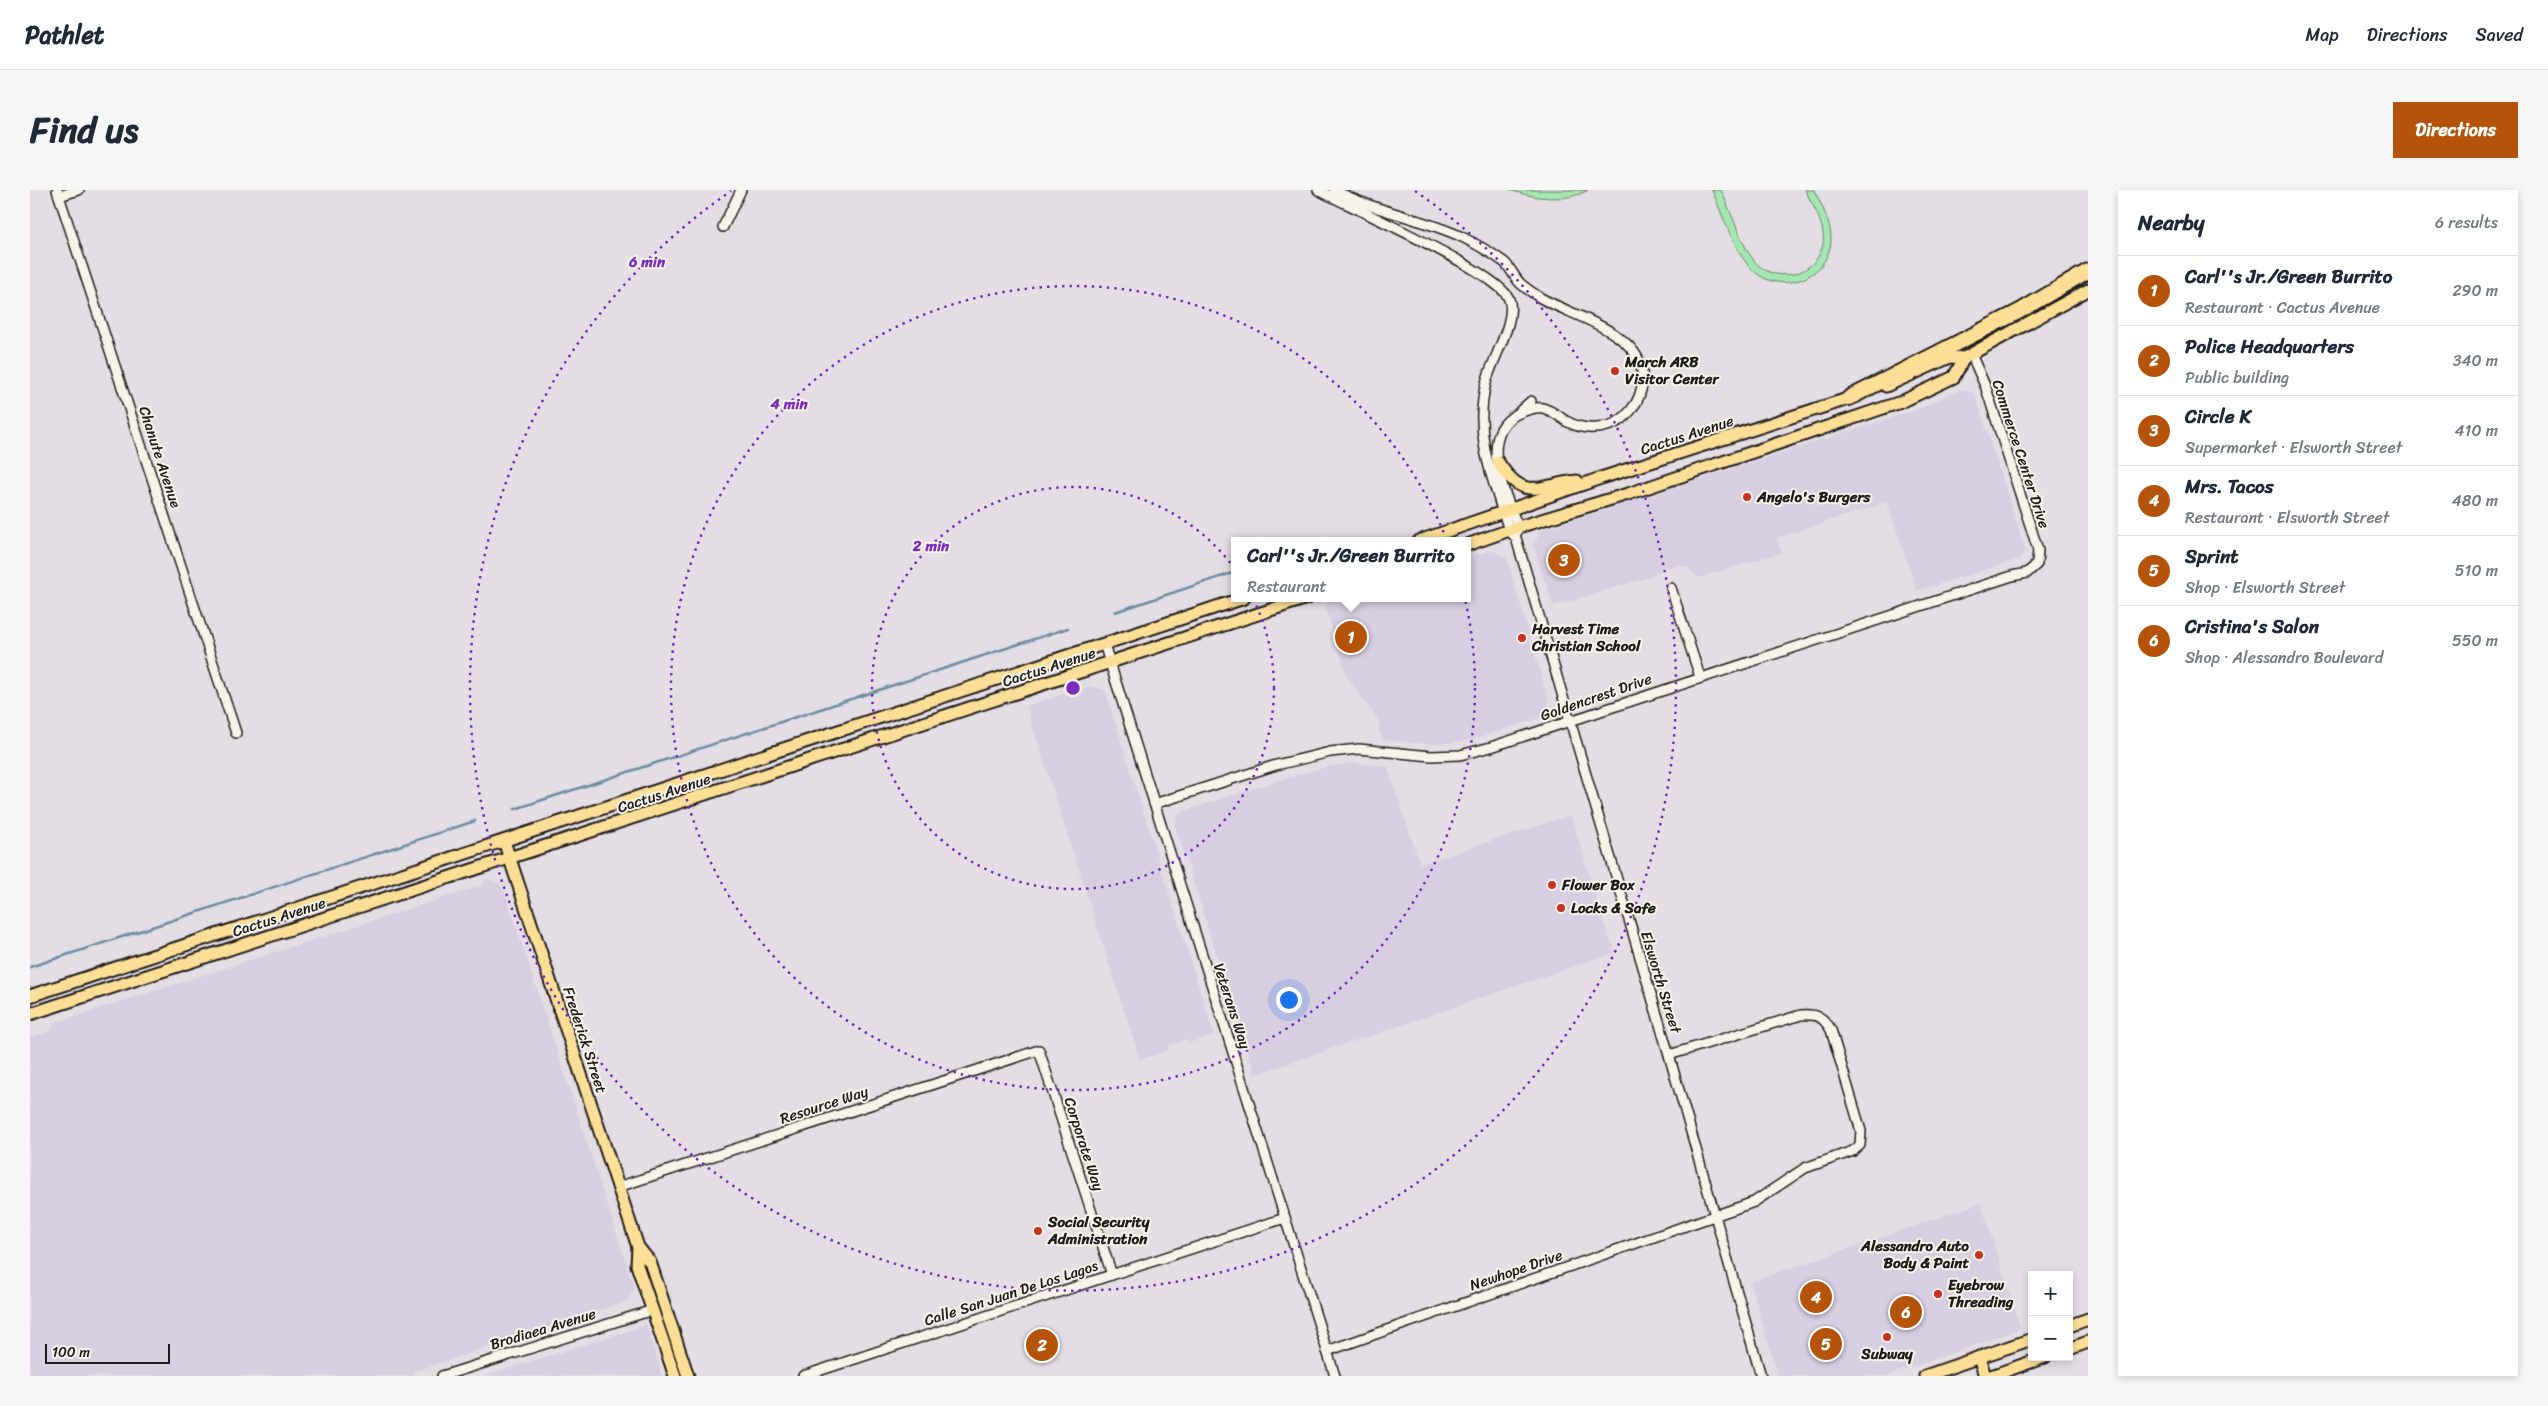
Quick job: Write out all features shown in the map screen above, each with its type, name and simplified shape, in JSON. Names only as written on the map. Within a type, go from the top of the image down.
[{"type":"highway","points":[[1849,398],[2020,311],[2088,272]]},
{"type":"main road","name":"Cactus Avenue","points":[[1430,537],[1601,478],[1882,388],[1950,358],[1967,356],[2088,290]]},
{"type":"main road","name":"Cactus Avenue","points":[[1471,544],[1514,532],[1901,402],[1954,377],[1967,356]]},
{"type":"main road","points":[[1498,462],[1509,478],[1532,489],[1540,490],[1562,482],[1601,478]]},
{"type":"main road","name":"Cactus Avenue","points":[[30,996],[1232,602]]},
{"type":"main road","name":"Cactus Avenue","points":[[30,1014],[1110,664],[1295,602]]},
{"type":"main road","name":"Frederick Street","points":[[504,841],[638,1247],[650,1262],[688,1376]]},
{"type":"main road","name":"Frederick Street","points":[[638,1247],[637,1265],[675,1376]]},
{"type":"main road","points":[[2073,1325],[2088,1319]]},
{"type":"main road","points":[[1925,1376],[2028,1340]]},
{"type":"main road","points":[[2073,1348],[2088,1342]]},
{"type":"main road","points":[[1978,1358],[1985,1376]]},
{"type":"main road","points":[[1991,1376],[2034,1361]]},
{"type":"street","points":[[58,193],[79,190]]},
{"type":"street","points":[[723,227],[741,190]]},
{"type":"street","points":[[1318,190],[1485,276],[1504,291],[1511,306],[1508,326],[1485,385],[1480,424],[1484,453],[1507,510]]},
{"type":"street","points":[[1334,190],[1461,237],[1505,263],[1520,283],[1539,297],[1600,325],[1629,345],[1640,363],[1642,373],[1640,394],[1635,406],[1628,414],[1609,426],[1598,428],[1581,427],[1543,408],[1516,414]]},
{"type":"street","name":"Chanute Avenue","points":[[58,193],[236,733]]},
{"type":"street","name":"Commerce Center Drive","points":[[1967,356],[1986,388],[2038,550],[2038,564]]},
{"type":"street","points":[[1507,510],[1495,450],[1497,437],[1511,417],[1531,401]]},
{"type":"street","name":"Elsworth Street","points":[[1507,510],[1669,1055],[1761,1376]]},
{"type":"street","name":"Goldencrest Drive","points":[[1154,804],[1276,765],[1330,752],[1360,750],[1431,756],[1460,755],[1569,722],[1700,677],[2012,576],[2027,573],[2038,564]]},
{"type":"street","points":[[1671,588],[1700,677]]},
{"type":"street","name":"Veterans Way","points":[[1104,644],[1335,1376]]},
{"type":"street","name":"Newhope Drive","points":[[1328,1351],[1754,1202],[1804,1168],[1853,1150],[1860,1145],[1861,1135],[1858,1122],[1831,1030],[1826,1021],[1816,1014],[1801,1015],[1669,1055]]},
{"type":"street","name":"Resource Way","points":[[618,1188],[1039,1050]]},
{"type":"street","name":"Corporate Way","points":[[1039,1050],[1112,1275]]},
{"type":"street","name":"Calle San Juan De Los Lagos","points":[[803,1376],[1285,1218]]},
{"type":"street","name":"Brodiaea Avenue","points":[[442,1376],[653,1310]]},
{"type":"shaded area","points":[[1961,389],[1975,394],[2025,550],[2020,559],[1917,591],[1887,502],[1777,538],[1781,553],[1698,578],[1687,567],[1677,565],[1662,569],[1650,577],[1553,606],[1533,545],[1541,530],[1921,408]]},
{"type":"shaded area","points":[[1492,550],[1507,558],[1549,702],[1543,717],[1471,740],[1423,744],[1384,740],[1379,733],[1379,722],[1348,679],[1325,607],[1329,602],[1471,602],[1471,557]]},
{"type":"shaded area","points":[[1089,686],[1105,690],[1214,1035],[1189,1043],[1187,1039],[1167,1046],[1169,1050],[1140,1060],[1026,706]]},
{"type":"shaded area","points":[[1352,763],[1387,766],[1420,864],[1571,815],[1608,935],[1616,952],[1255,1075],[1175,825],[1178,816],[1184,811],[1286,778],[1330,766]]},
{"type":"shaded area","points":[[490,879],[503,886],[634,1287],[628,1301],[413,1372],[413,1376],[30,1376],[30,1037],[51,1031],[54,1023],[481,886],[484,881]]},
{"type":"shaded area","points":[[1981,1203],[2021,1329],[1886,1376],[1778,1376],[1750,1282]]},
{"type":"shaded area","points":[[646,1325],[662,1376],[485,1376]]},
{"type":"green space","points":[[1510,190],[1588,190],[1570,197],[1549,198]]},
{"type":"green space","points":[[1712,190],[1721,190],[1742,239],[1756,263],[1774,274],[1785,275],[1805,269],[1813,263],[1819,255],[1823,244],[1821,223],[1805,190],[1814,190],[1831,233],[1828,253],[1822,264],[1813,273],[1802,279],[1790,282],[1777,282],[1765,278],[1754,271],[1747,264],[1735,244]]},
{"type":"waterway","points":[[1115,612],[1231,573]]},
{"type":"waterway","points":[[515,809],[1068,628]]},
{"type":"waterway","points":[[30,967],[475,821]]},
{"type":"place","name":"March ARB Visitor Center","points":[[1615,371]]},
{"type":"place","name":"Angelo's Burgers","points":[[1747,497]]},
{"type":"place","name":"Circle K","points":[[1564,560]]},
{"type":"place","name":"Carl''s Jr./Green Burrito","points":[[1351,637]]},
{"type":"place","name":"Harvest Time Christian School","points":[[1522,638]]},
{"type":"place","name":"Flower Box","points":[[1552,885]]},
{"type":"place","name":"Locks & Safe","points":[[1561,908]]},
{"type":"place","name":"Social Security Administration","points":[[1038,1231]]},
{"type":"place","name":"Alessandro Auto Body & Paint","points":[[1979,1255]]},
{"type":"place","name":"Eyebrow Threading","points":[[1938,1294]]},
{"type":"place","name":"Mrs. Tacos","points":[[1816,1297]]},
{"type":"place","name":"Cristina's Salon","points":[[1906,1312]]},
{"type":"place","name":"Subway","points":[[1887,1337]]},
{"type":"place","name":"Sprint","points":[[1826,1344]]},
{"type":"place","name":"Police Headquarters","points":[[1042,1345]]}]
